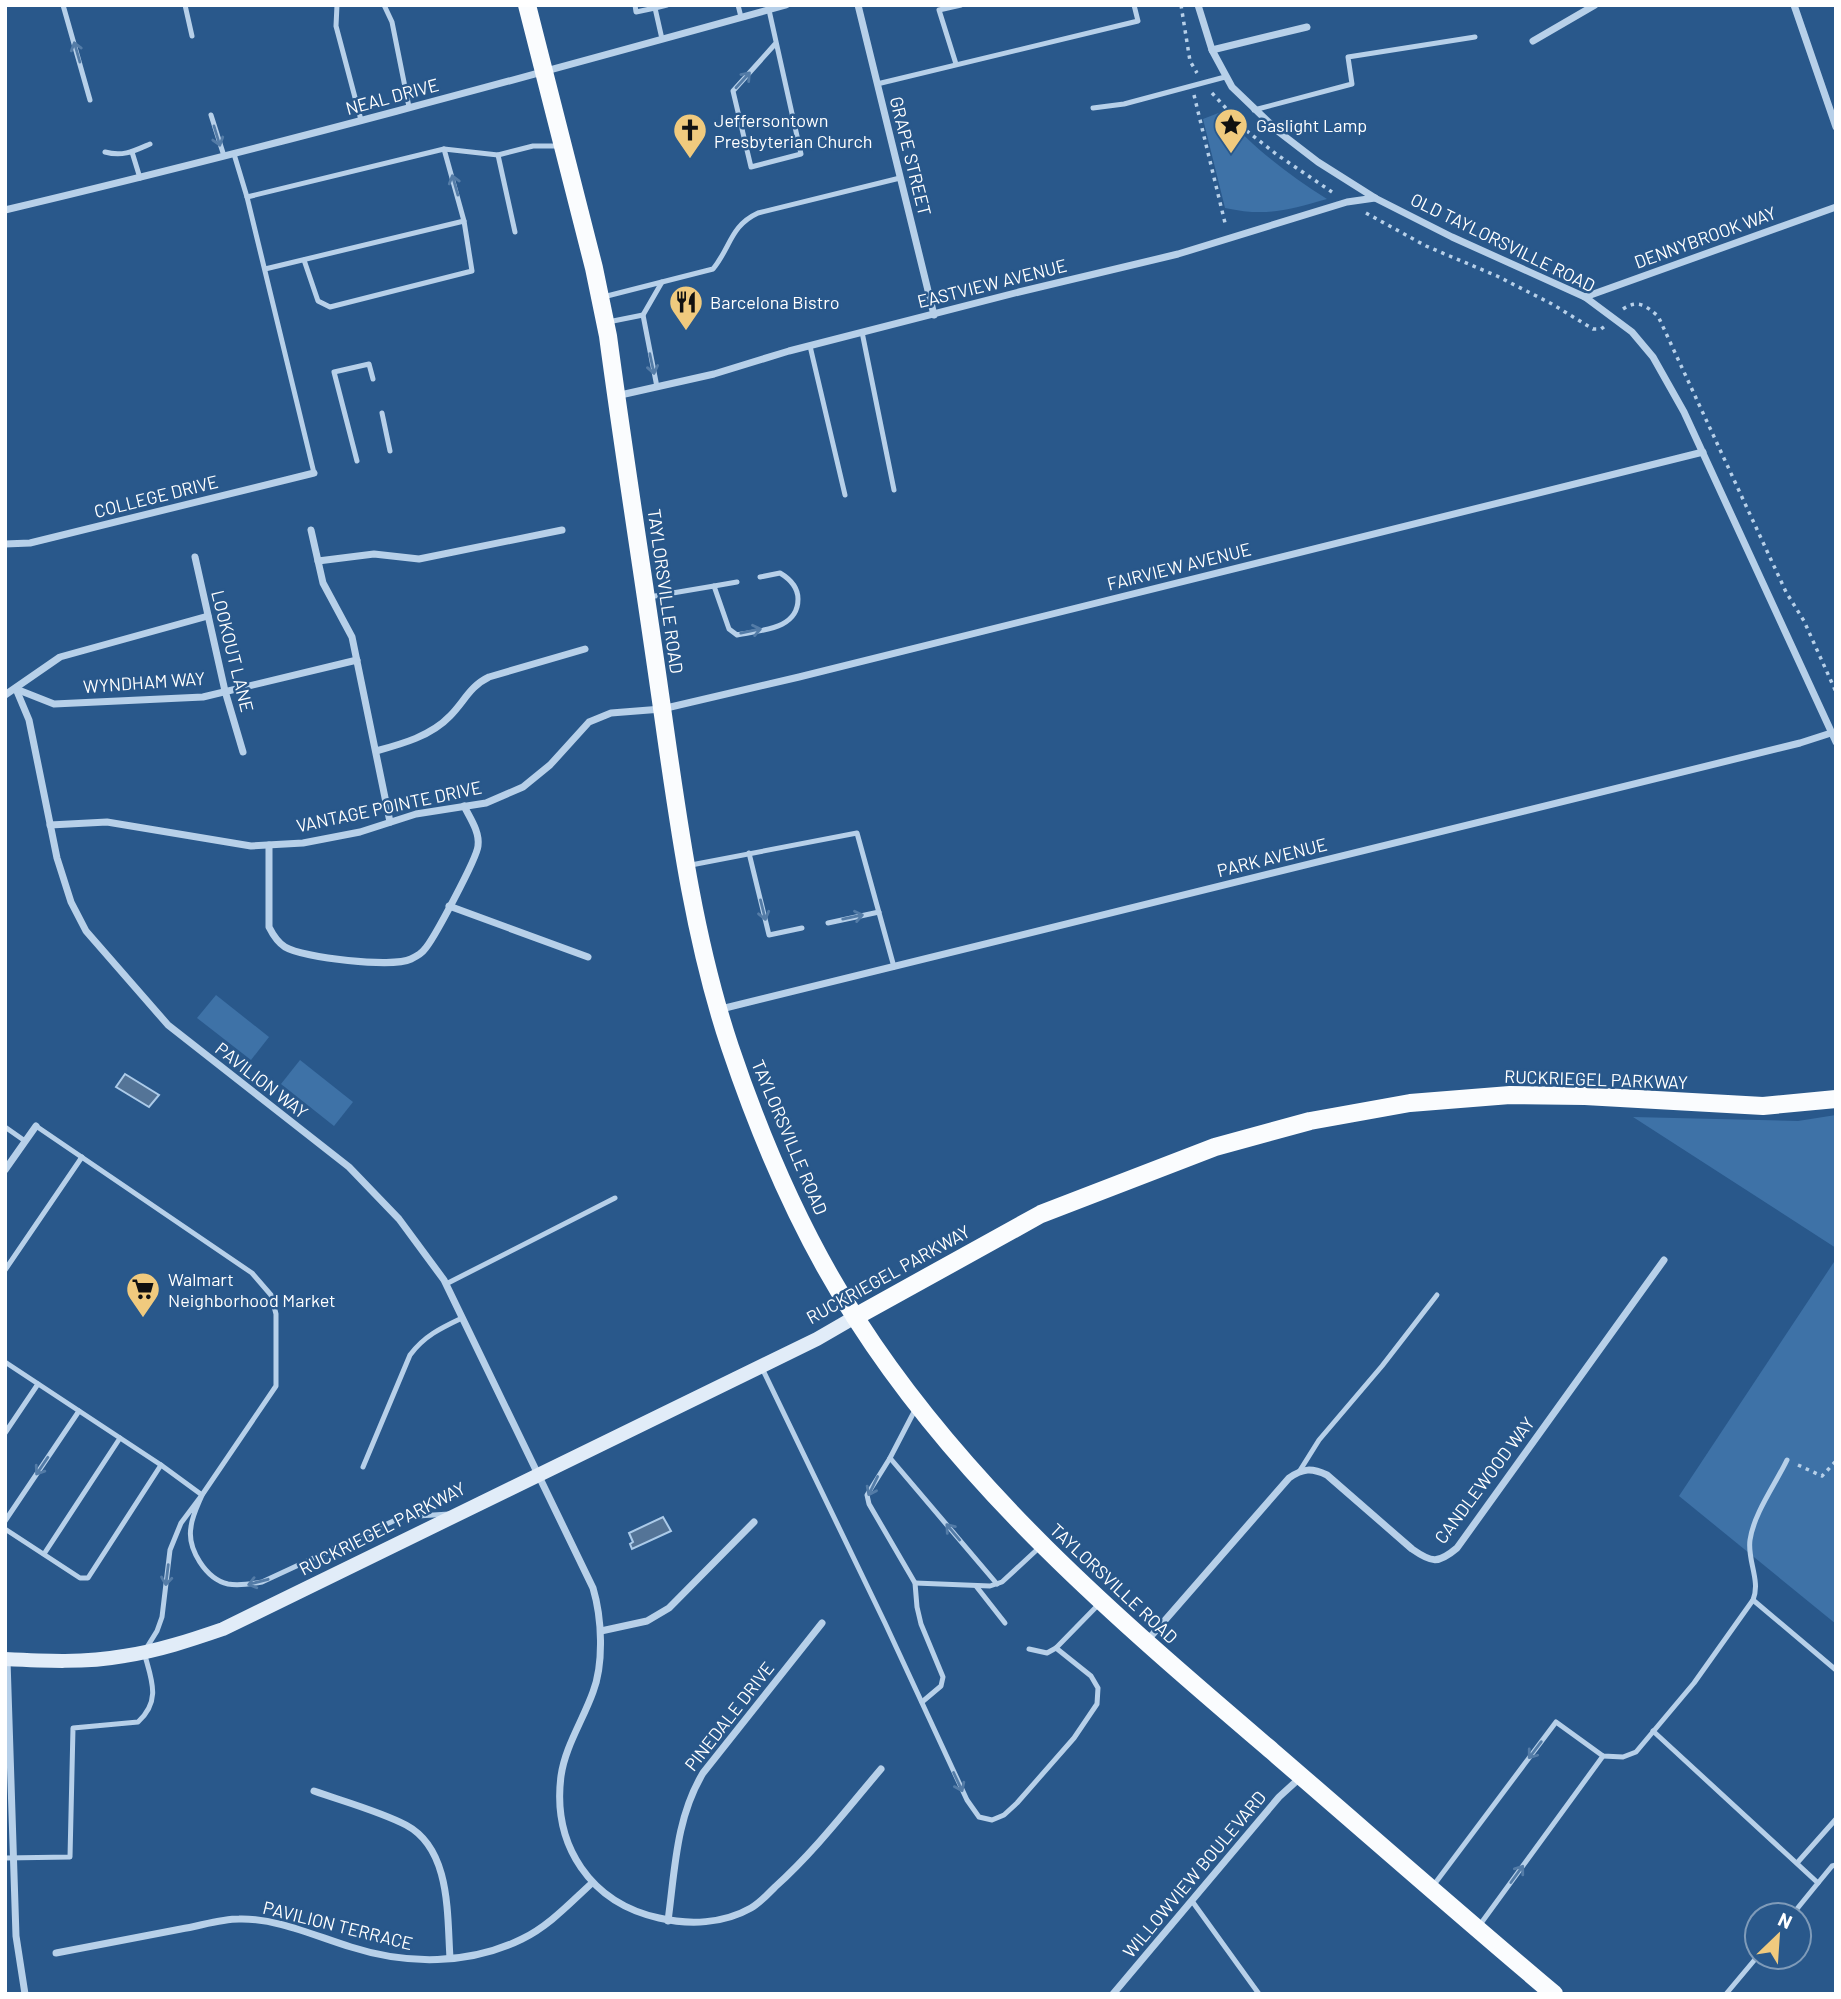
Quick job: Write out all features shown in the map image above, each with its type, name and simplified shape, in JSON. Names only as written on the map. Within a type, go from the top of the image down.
[{"type":"main road","name":"TAYLORSVILLE ROAD","points":[[527,5],[546,71],[605,323],[662,709],[702,943],[729,1043],[778,1173],[825,1267],[855,1317],[917,1405],[969,1468],[1042,1546],[1146,1642],[1548,1992]]},
{"type":"main road","name":"RUCKRIEGEL PARKWAY","points":[[6,1659],[54,1662],[123,1657],[175,1645],[250,1618],[817,1339],[1041,1214],[1215,1147],[1310,1121],[1410,1103],[1510,1095],[1586,1096],[1763,1106],[1836,1099]]},
{"type":"street","name":"NEAL DRIVE","points":[[5,210],[224,156],[786,5]]},
{"type":"street","name":"GRAPE STREET","points":[[858,5],[934,315]]},
{"type":"street","name":"OLD TAYLORSVILLE ROAD","points":[[1199,5],[1212,50],[1225,77],[1241,99],[1318,162],[1375,198],[1452,237],[1585,297],[1632,332],[1653,357],[1684,412],[1836,742]]},
{"type":"street","points":[[1533,41],[1595,5]]},
{"type":"street","points":[[1794,5],[1836,127]]},
{"type":"street","points":[[1212,50],[1307,27]]},
{"type":"street","name":"EASTVIEW AVENUE","points":[[616,397],[1228,240],[1347,202],[1375,198]]},
{"type":"street","name":"DENNYBROOK WAY","points":[[1585,297],[1836,207]]},
{"type":"street","name":"FAIRVIEW AVENUE","points":[[662,709],[1703,452]]},
{"type":"street","name":"COLLEGE DRIVE","points":[[5,544],[30,542],[314,473]]},
{"type":"street","points":[[311,530],[323,583],[352,637],[390,822]]},
{"type":"street","points":[[318,561],[374,554],[419,559],[562,530]]},
{"type":"street","name":"LOOKOUT LANE","points":[[195,556],[225,691],[243,752]]},
{"type":"street","points":[[5,695],[60,657],[208,616]]},
{"type":"street","points":[[376,751],[435,729],[452,715],[477,683],[489,677],[585,649]]},
{"type":"street","name":"WYNDHAM WAY","points":[[16,689],[54,704],[203,696],[357,660]]},
{"type":"street","name":"PAVILION WAY","points":[[16,689],[29,720],[57,859],[71,902],[86,931],[176,1032],[349,1167],[400,1219],[446,1284],[593,1588],[599,1608],[601,1631],[594,1689],[569,1746],[561,1776],[564,1833],[579,1865],[592,1883]]},
{"type":"street","name":"VANTAGE POINTE DRIVE","points":[[50,825],[107,822],[251,846],[314,841],[360,832],[416,814],[486,803],[523,787],[550,765],[589,722],[611,713],[662,709]]},
{"type":"street","name":"PARK AVENUE","points":[[720,1009],[1800,743],[1831,733]]},
{"type":"street","points":[[269,845],[269,927],[275,938],[287,948],[319,957],[396,963],[411,959],[425,949],[474,862],[478,845],[477,832],[464,806]]},
{"type":"street","points":[[449,906],[588,957]]},
{"type":"street","points":[[5,1170],[36,1126]]},
{"type":"street","name":"CANDLEWOOD WAY","points":[[1299,1472],[1315,1469],[1327,1475],[1427,1560],[1445,1558],[1457,1548],[1664,1260]]},
{"type":"street","points":[[1146,1642],[1289,1478],[1299,1472]]},
{"type":"street","points":[[601,1631],[647,1621],[669,1608],[754,1522]]},
{"type":"street","name":"PINEDALE DRIVE","points":[[668,1921],[679,1830],[695,1787],[703,1773],[822,1623]]},
{"type":"street","points":[[6,1659],[9,1859],[16,1936],[25,1994]]},
{"type":"street","points":[[592,1883],[618,1902],[643,1915],[681,1924],[700,1923],[751,1908],[797,1867],[881,1769]]},
{"type":"street","name":"WILLOWVIEW BOULEVARD","points":[[1114,1994],[1279,1797],[1301,1776]]},
{"type":"street","points":[[314,1791],[406,1825],[428,1843],[442,1877],[450,1958]]},
{"type":"street","name":"PAVILION TERRACE","points":[[56,1953],[238,1919],[287,1926],[354,1948],[402,1959],[423,1961],[450,1958],[484,1952],[522,1939],[557,1915],[592,1883]]},
{"type":"lane","points":[[63,5],[90,100]]},
{"type":"lane","points":[[185,5],[192,36]]},
{"type":"lane","points":[[337,5],[336,26],[361,120]]},
{"type":"lane","points":[[384,5],[392,22],[409,107]]},
{"type":"lane","points":[[635,5],[636,12],[667,5]]},
{"type":"lane","points":[[738,5],[741,18]]},
{"type":"lane","points":[[956,64],[939,10],[961,5]]},
{"type":"lane","points":[[877,84],[1138,21],[1134,5]]},
{"type":"lane","points":[[655,8],[662,38]]},
{"type":"lane","points":[[769,10],[801,154],[751,167],[733,91],[776,43]]},
{"type":"lane","points":[[1254,110],[1352,84],[1348,57],[1475,37]]},
{"type":"lane","points":[[1093,108],[1124,104],[1225,77]]},
{"type":"lane","points":[[211,115],[224,156]]},
{"type":"lane","points":[[105,152],[118,155],[150,144]]},
{"type":"lane","points":[[247,197],[444,149],[498,155],[533,146],[564,146]]},
{"type":"lane","points":[[303,260],[318,301],[330,307],[472,271],[464,220],[444,149]]},
{"type":"lane","points":[[132,152],[140,178]]},
{"type":"lane","points":[[234,153],[314,473]]},
{"type":"lane","points":[[498,155],[515,232]]},
{"type":"lane","points":[[600,298],[713,269],[723,256],[738,226],[744,219],[758,213],[900,178]]},
{"type":"lane","points":[[265,269],[464,220]]},
{"type":"lane","points":[[657,387],[643,315],[662,282]]},
{"type":"lane","points":[[605,323],[643,315]]},
{"type":"lane","points":[[862,332],[894,490]]},
{"type":"lane","points":[[810,346],[845,495]]},
{"type":"lane","points":[[357,461],[334,372],[369,364],[373,379]]},
{"type":"lane","points":[[382,413],[390,451]]},
{"type":"lane","points":[[714,586],[729,629],[737,635],[783,625],[793,618],[797,608],[797,592],[789,579],[780,573],[760,577]]},
{"type":"lane","points":[[646,597],[737,582]]},
{"type":"lane","points":[[688,866],[857,832],[894,967]]},
{"type":"lane","points":[[749,853],[769,936],[802,928]]},
{"type":"lane","points":[[828,923],[879,912]]},
{"type":"lane","points":[[9,1859],[70,1857],[74,1728],[138,1722],[152,1706],[154,1692],[144,1652],[162,1617],[170,1550],[181,1522],[276,1386],[276,1314],[271,1295],[252,1273],[36,1126]]},
{"type":"lane","points":[[5,1127],[25,1141]]},
{"type":"lane","points":[[5,1270],[82,1157]]},
{"type":"lane","points":[[446,1284],[615,1198]]},
{"type":"lane","points":[[1299,1472],[1319,1440],[1382,1366],[1437,1295]]},
{"type":"lane","points":[[363,1467],[410,1355],[418,1343],[430,1333],[462,1318]]},
{"type":"lane","points":[[5,1362],[202,1495]]},
{"type":"lane","points":[[761,1365],[967,1800],[979,1817],[992,1820],[1004,1815],[1074,1738],[1097,1704],[1098,1688],[1091,1676],[1056,1648]]},
{"type":"lane","points":[[5,1433],[38,1384]]},
{"type":"lane","points":[[917,1405],[890,1458],[867,1495],[915,1583],[919,1615],[943,1676],[941,1686],[922,1702]]},
{"type":"lane","points":[[5,1521],[79,1411]]},
{"type":"lane","points":[[44,1554],[120,1438]]},
{"type":"lane","points":[[890,1458],[997,1584]]},
{"type":"lane","points":[[1431,1889],[1556,1722],[1603,1756],[1633,1754],[1693,1683],[1753,1600],[1756,1587],[1750,1541],[1755,1524],[1787,1460]]},
{"type":"lane","points":[[5,1529],[80,1578],[88,1578],[161,1465]]},
{"type":"lane","points":[[202,1495],[190,1528],[196,1554],[205,1569],[227,1584],[262,1583],[402,1517],[459,1513]]},
{"type":"lane","points":[[915,1583],[976,1586],[997,1584],[1042,1546]]},
{"type":"lane","points":[[976,1586],[1005,1623]]},
{"type":"lane","points":[[1753,1600],[1836,1670]]},
{"type":"lane","points":[[1029,1648],[1047,1653],[1056,1648],[1101,1602]]},
{"type":"lane","points":[[1653,1731],[1818,1883]]},
{"type":"lane","points":[[1477,1929],[1603,1756]]},
{"type":"lane","points":[[1797,1863],[1836,1819]]},
{"type":"lane","points":[[1803,1901],[1832,1866],[1836,1865]]},
{"type":"lane","points":[[1192,1901],[1259,1994]]},
{"type":"lane","points":[[1726,1994],[1745,1971]]},
{"type":"path","points":[[1181,5],[1189,61],[1203,83],[1247,131],[1347,202],[1426,246],[1497,275],[1592,329],[1601,329],[1633,303],[1645,305],[1658,316],[1786,592],[1804,621],[1836,692]]},
{"type":"path","points":[[1192,86],[1228,240]]},
{"type":"path","points":[[1787,1460],[1822,1476],[1836,1461]]},
{"type":"shaded area","points":[[1221,112],[1271,159],[1327,199],[1277,211],[1253,212],[1225,208],[1203,119]]},
{"type":"shaded area","points":[[216,995],[269,1037],[251,1060],[197,1018]]},
{"type":"shaded area","points":[[300,1060],[353,1102],[334,1126],[281,1084]]},
{"type":"shaded area","points":[[125,1074],[159,1095],[149,1107],[116,1087]]},
{"type":"shaded area","points":[[1836,1115],[1836,1248],[1633,1117],[1798,1121]]},
{"type":"shaded area","points":[[1836,1259],[1836,1624],[1679,1496]]},
{"type":"shaded area","points":[[663,1517],[671,1531],[632,1549],[630,1544],[633,1542],[629,1533]]},
{"type":"place","name":"Gaslight Lamp","points":[[1231,155]]},
{"type":"place","name":"Jeffersontown Presbyterian Church","points":[[690,160]]},
{"type":"place","name":"Barcelona Bistro","points":[[686,332]]},
{"type":"place","name":"Walmart Neighborhood Market","points":[[143,1319]]}]
